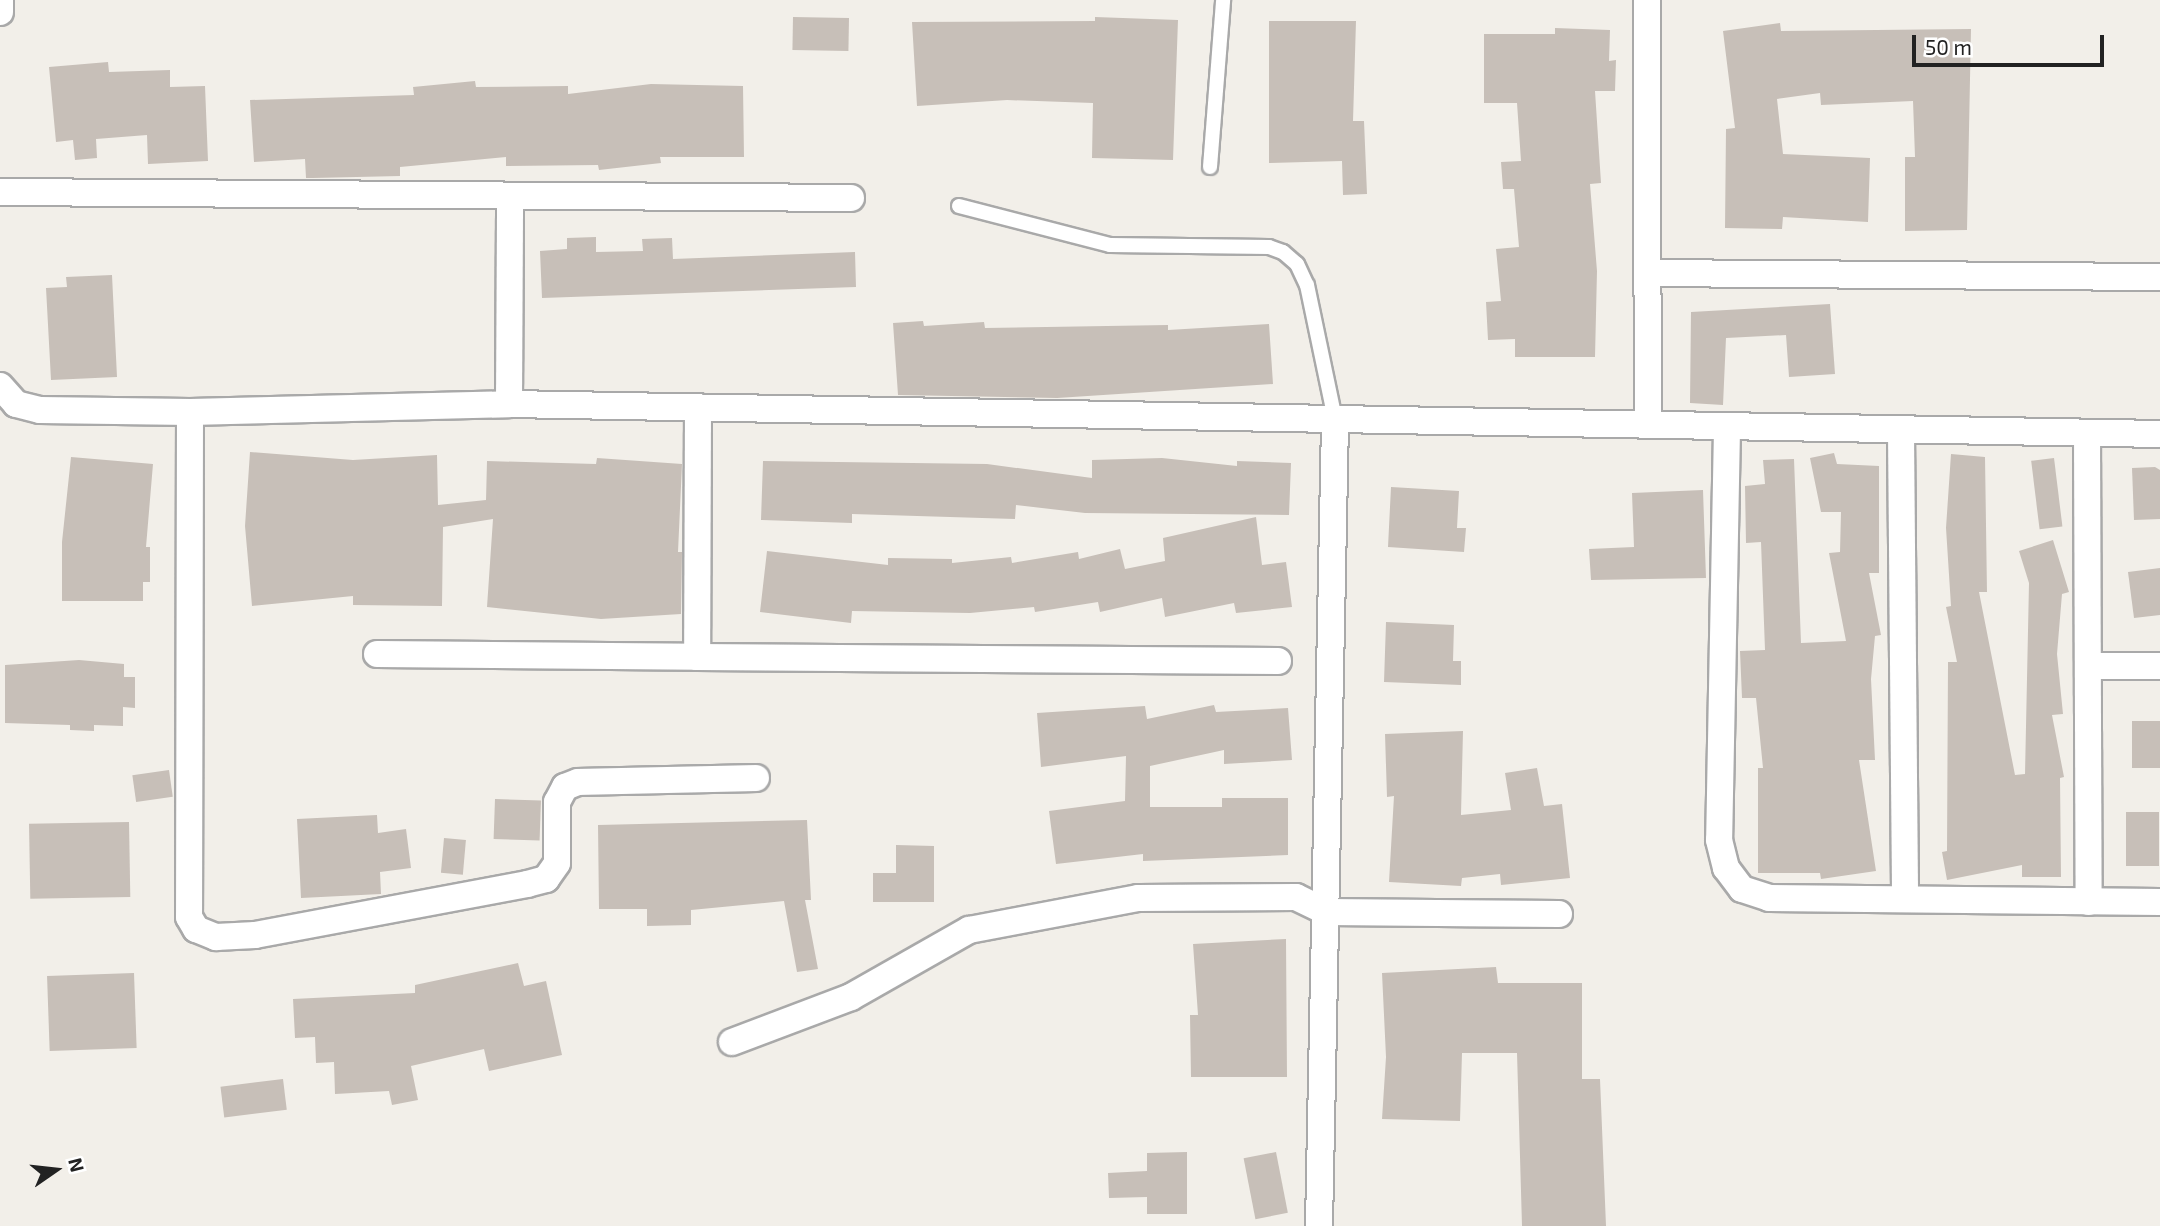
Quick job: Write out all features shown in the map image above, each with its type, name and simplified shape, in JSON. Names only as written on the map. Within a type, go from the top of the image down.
[{"type":"street","points":[[0,0],[0,12]]},
{"type":"street","points":[[1647,0],[1648,425]]},
{"type":"street","points":[[0,192],[850,198]]},
{"type":"street","points":[[509,404],[510,196]]},
{"type":"street","points":[[1647,273],[2160,277]]},
{"type":"street","points":[[5,400],[40,410],[190,412],[509,404],[1648,425],[1727,429],[2160,434]]},
{"type":"street","points":[[697,657],[698,407]]},
{"type":"street","points":[[190,412],[189,917],[196,929],[216,937],[255,935],[546,879],[557,863],[557,803],[565,787],[578,782],[756,778]]},
{"type":"street","points":[[1319,1226],[1335,419]]},
{"type":"street","points":[[1727,429],[1719,840],[1726,868],[1742,889],[1769,898],[2160,902]]},
{"type":"street","points":[[1901,432],[1905,899]]},
{"type":"street","points":[[2087,435],[2091,666],[2088,902]]},
{"type":"street","points":[[377,654],[1278,661]]},
{"type":"street","points":[[2091,666],[2160,667]]},
{"type":"street","points":[[732,1042],[851,997],[969,930],[1139,898],[1296,897],[1327,912],[1559,914]]},
{"type":"lane","points":[[1210,167],[1223,0]]},
{"type":"lane","points":[[958,206],[1110,245],[1269,247],[1283,252],[1297,264],[1307,285],[1335,419]]},
{"type":"building","points":[[793,17],[849,18],[848,51],[792,50]]},
{"type":"building","points":[[1095,17],[1178,20],[1173,160],[1092,158],[1093,103],[1007,100],[917,106],[912,22],[1095,21]]},
{"type":"building","points":[[1269,21],[1356,21],[1353,121],[1364,121],[1367,194],[1343,195],[1342,161],[1269,163]]},
{"type":"building","points":[[1780,23],[1781,31],[1971,29],[1967,230],[1905,231],[1905,157],[1915,157],[1913,101],[1821,105],[1820,93],[1777,99],[1783,154],[1870,158],[1868,222],[1783,217],[1782,229],[1725,228],[1726,129],[1735,128],[1723,31]]},
{"type":"building","points":[[1555,28],[1610,30],[1609,61],[1616,60],[1615,91],[1595,91],[1601,183],[1590,184],[1597,271],[1595,357],[1515,357],[1515,339],[1488,340],[1486,302],[1501,301],[1496,249],[1519,247],[1514,189],[1503,189],[1501,162],[1521,161],[1517,103],[1484,103],[1484,34],[1555,34]]},
{"type":"building","points":[[108,62],[109,72],[170,70],[170,87],[205,86],[208,161],[148,164],[147,135],[96,139],[97,158],[75,160],[73,140],[56,142],[49,67]]},
{"type":"building","points":[[475,81],[476,87],[568,86],[568,94],[651,84],[743,86],[744,157],[660,157],[661,163],[599,170],[598,165],[506,166],[506,157],[400,167],[400,176],[313,178],[306,178],[305,159],[254,162],[250,100],[414,95],[413,87]]},
{"type":"building","points":[[596,237],[596,252],[643,251],[642,239],[672,238],[673,259],[855,252],[856,287],[542,298],[540,251],[567,249],[567,238]]},
{"type":"building","points":[[112,275],[117,377],[51,380],[46,288],[67,287],[66,277]]},
{"type":"building","points":[[1830,304],[1835,374],[1789,377],[1786,335],[1726,338],[1723,405],[1690,403],[1691,312]]},
{"type":"building","points":[[923,321],[924,326],[984,322],[985,328],[1168,325],[1168,330],[1269,324],[1273,384],[1057,398],[898,395],[893,323]]},
{"type":"building","points":[[250,452],[353,460],[437,455],[438,505],[486,500],[487,461],[596,464],[597,458],[682,464],[678,552],[682,552],[681,614],[601,619],[487,607],[493,519],[443,527],[442,606],[353,605],[353,596],[252,606],[245,526]]},
{"type":"building","points":[[1834,453],[1837,464],[1879,466],[1879,573],[1869,573],[1881,635],[1875,636],[1871,679],[1875,760],[1859,760],[1876,871],[1821,879],[1820,873],[1758,873],[1758,768],[1763,768],[1756,698],[1742,698],[1740,651],[1765,650],[1761,542],[1746,543],[1745,486],[1765,484],[1763,460],[1794,459],[1801,643],[1846,641],[1829,553],[1840,552],[1841,512],[1821,512],[1810,458]]},
{"type":"building","points":[[1951,454],[1985,457],[1987,592],[1979,592],[2015,775],[2025,774],[2029,583],[2019,551],[2053,540],[2069,592],[2062,594],[2057,654],[2063,714],[2052,715],[2064,777],[2060,778],[2061,877],[2022,877],[2022,865],[1947,880],[1942,852],[1947,851],[1948,662],[1957,662],[1946,607],[1951,606],[1946,528]]},
{"type":"building","points":[[71,457],[153,464],[146,547],[150,547],[150,582],[143,582],[143,601],[62,601],[62,542]]},
{"type":"building","points":[[1162,458],[1237,466],[1237,461],[1291,463],[1289,515],[1085,513],[1016,505],[1015,519],[852,514],[852,523],[761,520],[763,461],[987,464],[1092,478],[1092,460]]},
{"type":"building","points":[[2054,458],[2062,526],[2040,529],[2031,461]]},
{"type":"building","points":[[2155,467],[2160,470],[2160,519],[2134,520],[2132,468]]},
{"type":"building","points":[[1391,487],[1459,491],[1457,528],[1466,528],[1464,552],[1388,547]]},
{"type":"building","points":[[1703,490],[1706,578],[1591,580],[1589,549],[1634,547],[1632,493]]},
{"type":"building","points":[[1256,517],[1262,565],[1286,562],[1292,607],[1236,613],[1234,603],[1165,617],[1162,598],[1100,612],[1098,602],[1035,612],[1034,607],[970,613],[852,611],[851,623],[760,612],[767,551],[888,565],[888,558],[952,559],[952,563],[1011,557],[1012,563],[1078,552],[1079,559],[1120,549],[1125,569],[1165,561],[1163,538]]},
{"type":"building","points":[[2160,568],[2160,615],[2134,618],[2128,572]]},
{"type":"building","points":[[1386,622],[1454,625],[1453,661],[1461,661],[1461,685],[1384,682]]},
{"type":"building","points":[[79,660],[124,664],[124,677],[135,677],[135,708],[123,707],[123,726],[94,725],[94,731],[70,730],[70,725],[5,723],[5,665]]},
{"type":"building","points":[[1214,705],[1216,712],[1288,708],[1292,760],[1224,764],[1224,750],[1150,766],[1150,807],[1222,807],[1222,798],[1288,798],[1288,855],[1143,861],[1143,854],[1056,864],[1049,811],[1125,801],[1126,756],[1041,767],[1037,713],[1145,706],[1147,719]]},
{"type":"building","points":[[2132,721],[2160,721],[2160,768],[2132,768]]},
{"type":"building","points":[[1463,731],[1461,815],[1511,810],[1505,773],[1537,768],[1544,806],[1562,804],[1570,878],[1501,885],[1500,874],[1462,878],[1461,886],[1389,882],[1394,796],[1387,797],[1385,734]]},
{"type":"building","points":[[169,770],[173,797],[136,802],[132,775]]},
{"type":"building","points":[[495,799],[541,801],[540,841],[494,839]]},
{"type":"building","points":[[2126,812],[2159,812],[2159,866],[2126,866]]},
{"type":"building","points":[[377,815],[378,833],[406,829],[411,868],[380,872],[381,894],[301,898],[297,819]]},
{"type":"building","points":[[807,820],[811,900],[805,900],[818,969],[797,972],[784,901],[691,910],[691,925],[647,926],[647,909],[599,909],[598,825]]},
{"type":"building","points":[[129,822],[130,897],[30,899],[29,824]]},
{"type":"building","points":[[444,838],[466,840],[463,875],[441,873]]},
{"type":"building","points":[[896,845],[934,846],[934,902],[873,902],[873,873],[896,873]]},
{"type":"building","points":[[1286,939],[1287,1077],[1191,1077],[1190,1015],[1198,1015],[1193,944]]},
{"type":"building","points":[[518,963],[524,986],[546,981],[562,1055],[489,1071],[484,1049],[411,1066],[418,1100],[392,1105],[389,1091],[335,1094],[334,1062],[316,1063],[315,1037],[295,1038],[293,999],[415,993],[415,985]]},
{"type":"building","points":[[1496,967],[1498,983],[1582,983],[1582,1079],[1600,1079],[1606,1226],[1522,1226],[1517,1053],[1462,1053],[1460,1121],[1382,1119],[1386,1057],[1382,973]]},
{"type":"building","points":[[134,973],[137,1048],[50,1051],[47,976]]},
{"type":"building","points":[[283,1079],[287,1110],[224,1117],[220,1087]]},
{"type":"building","points":[[1187,1152],[1187,1214],[1147,1214],[1147,1197],[1109,1198],[1108,1173],[1147,1171],[1147,1153]]},
{"type":"building","points":[[1276,1152],[1288,1213],[1255,1219],[1244,1158]]}]
